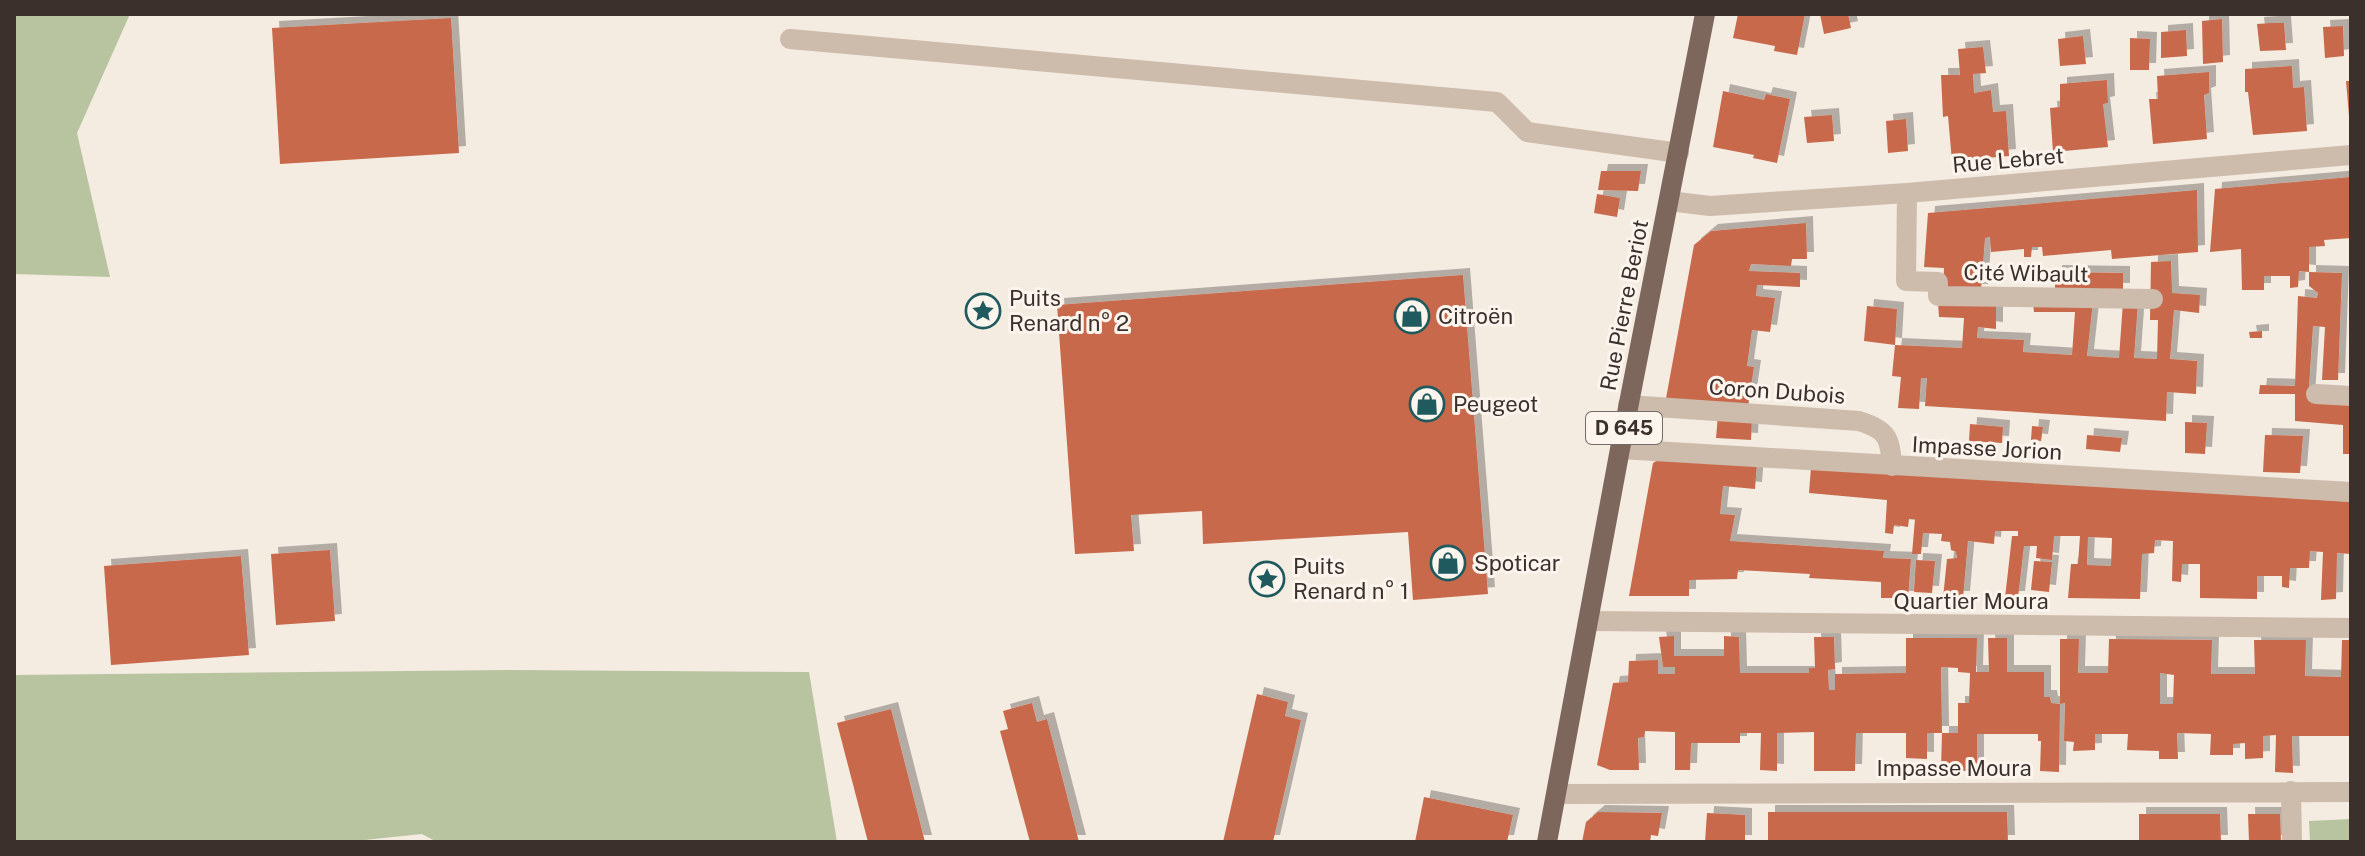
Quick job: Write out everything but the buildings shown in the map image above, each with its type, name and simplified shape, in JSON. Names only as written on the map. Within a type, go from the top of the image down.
[{"type":"main road","name":"Rue Pierre Beriot","points":[[1547,842],[1705,14]]},
{"type":"street","points":[[790,39],[1497,102],[1527,132],[1679,153]]},
{"type":"street","name":"Rue Lebret","points":[[1669,201],[1710,206],[1907,193],[2351,155]]},
{"type":"street","name":"Cité Wibault","points":[[1907,193],[1906,281],[1938,282],[1938,296],[2153,299]]},
{"type":"street","points":[[2316,394],[2351,396]]},
{"type":"street","name":"Coron Dubois","points":[[1628,405],[1859,421],[1875,426],[1885,434],[1891,444],[1892,466]]},
{"type":"street","name":"Impasse Jorion","points":[[1620,449],[2351,492]]},
{"type":"street","name":"Quartier Moura","points":[[1590,621],[2351,628]]},
{"type":"street","points":[[2291,791],[2292,842]]},
{"type":"street","name":"Impasse Moura","points":[[1557,794],[2351,792]]},
{"type":"green space","points":[[14,14],[130,14],[77,133],[110,277],[14,274]]},
{"type":"green space","points":[[509,670],[809,672],[837,842],[437,842],[422,834],[345,842],[14,842],[14,675]]},
{"type":"green space","points":[[2351,819],[2351,842],[2310,842],[2309,821]]},
{"type":"place","name":"Puits Renard n° 2","points":[[983,311]]},
{"type":"place","name":"Citroën","points":[[1412,316]]},
{"type":"place","name":"Peugeot","points":[[1427,404]]},
{"type":"place","name":"Spoticar","points":[[1448,563]]},
{"type":"place","name":"Puits Renard n° 1","points":[[1267,579]]}]
